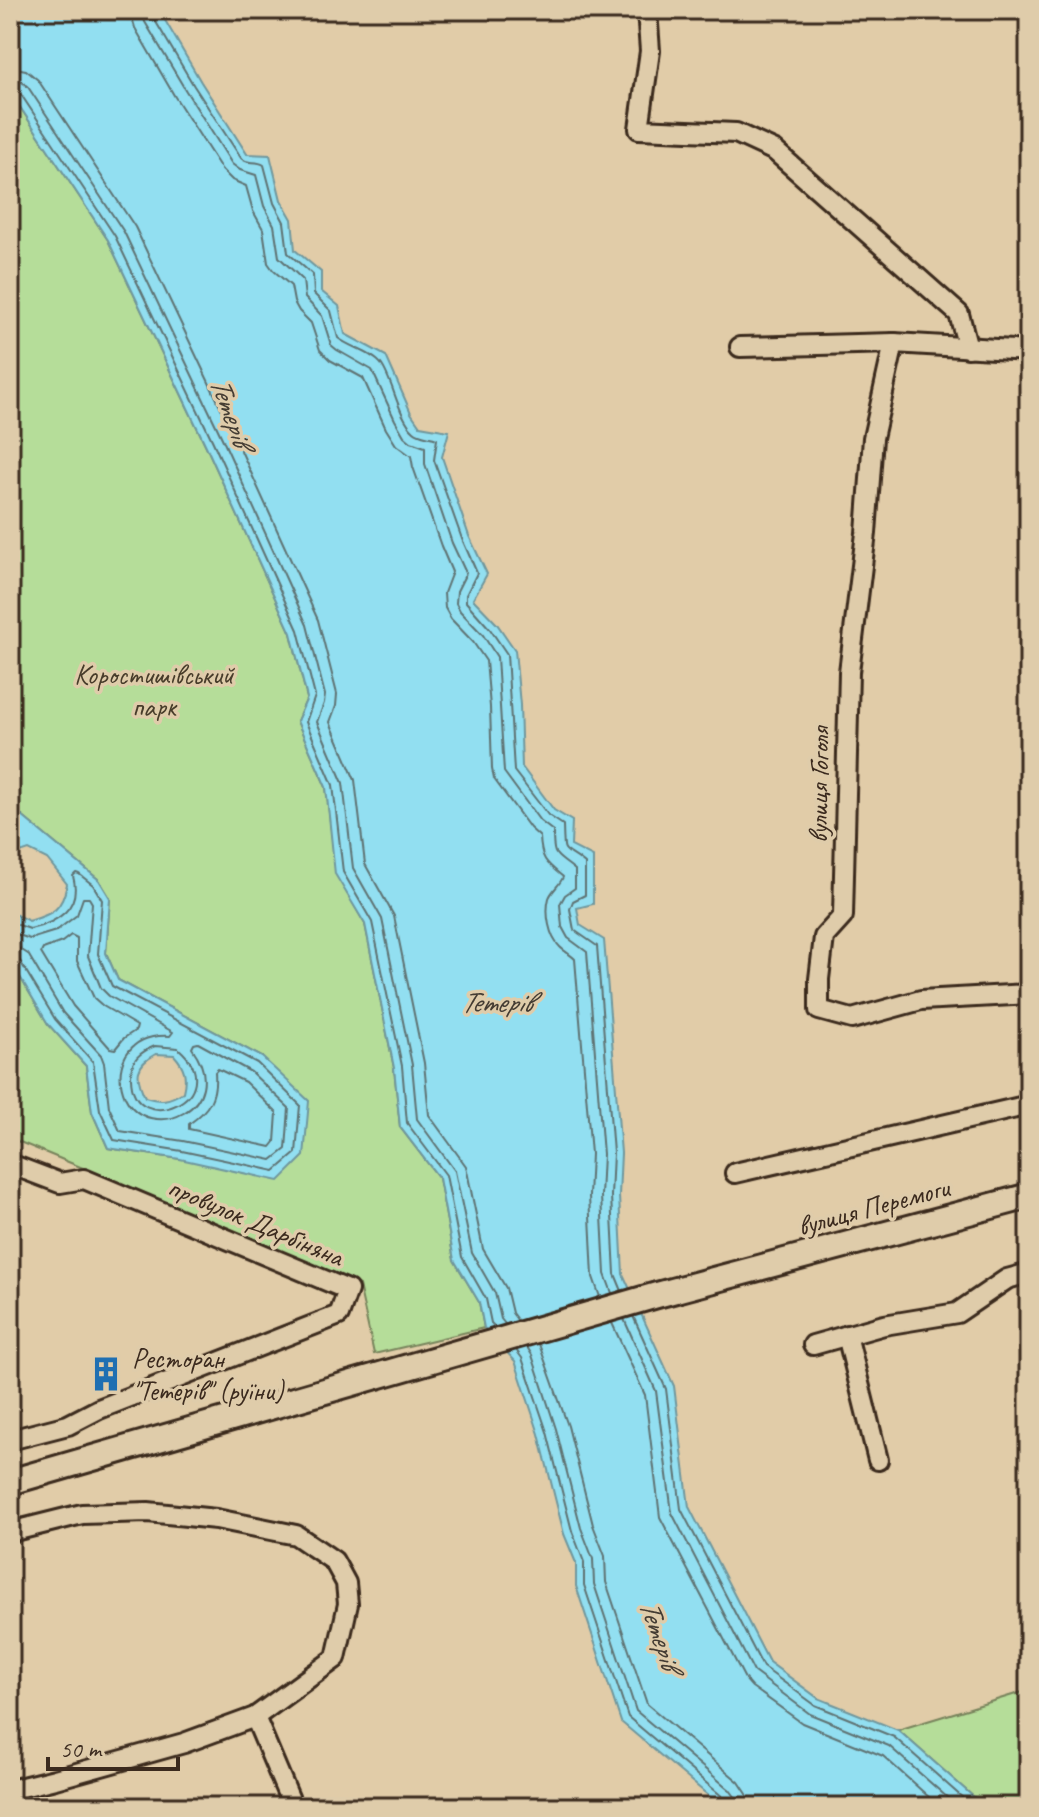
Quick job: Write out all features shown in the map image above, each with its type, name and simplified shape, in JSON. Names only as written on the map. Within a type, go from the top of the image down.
[{"type":"main road","name":"вулиця Перемоги","points":[[10,1482],[732,1275],[1029,1196]]},
{"type":"street","points":[[647,10],[650,51],[639,129],[736,133],[775,151],[959,314],[968,348]]},
{"type":"street","points":[[740,347],[894,343],[1029,351]]},
{"type":"street","name":"вулиця Гоголя","points":[[894,343],[873,438],[866,533],[849,672],[843,916],[824,937],[819,1010],[852,1019],[921,1000],[1029,994]]},
{"type":"street","points":[[735,1173],[1029,1105]]},
{"type":"street","name":"провулок Дарбіняна","points":[[10,1164],[60,1183],[84,1179],[348,1290],[339,1315],[99,1409],[68,1425],[10,1440]]},
{"type":"street","points":[[813,1345],[884,1325],[957,1313],[1007,1279],[1029,1273]]},
{"type":"street","points":[[847,1335],[878,1460]]},
{"type":"street","points":[[10,1532],[82,1514],[148,1512],[216,1519],[296,1535],[334,1561],[346,1583],[348,1604],[336,1658],[255,1717],[184,1743],[10,1790]]},
{"type":"street","points":[[255,1717],[293,1807]]},
{"type":"green space","name":"Коростишівський парк","points":[[10,92],[108,240],[291,633],[307,698],[297,721],[326,787],[336,874],[365,924],[394,1068],[400,1127],[439,1178],[454,1260],[479,1302],[484,1328],[374,1354],[359,1285],[10,1138],[10,960],[48,1024],[86,1066],[92,1112],[108,1148],[180,1159],[262,1057],[118,980],[106,953],[110,898],[99,880],[10,806]]},
{"type":"green space","points":[[1029,1690],[1029,1807],[985,1807],[898,1730]]},
{"type":"water","name":"Тетерів","points":[[10,10],[159,10],[247,154],[270,155],[281,200],[292,219],[295,250],[321,272],[321,291],[339,306],[345,334],[386,356],[411,413],[420,426],[449,431],[442,457],[469,536],[487,574],[473,599],[497,624],[515,650],[522,767],[554,810],[572,821],[571,846],[593,857],[593,904],[577,908],[580,925],[604,940],[621,1153],[619,1196],[623,1274],[674,1386],[689,1507],[769,1662],[818,1698],[898,1730],[985,1807],[722,1807],[621,1722],[576,1586],[576,1563],[564,1534],[539,1434],[515,1361],[484,1328],[479,1302],[454,1260],[439,1178],[400,1127],[394,1068],[365,924],[335,874],[326,787],[297,721],[307,698],[291,633],[108,240],[10,92]]},
{"type":"water","points":[[10,806],[99,880],[110,898],[106,953],[118,980],[262,1057],[309,1101],[304,1156],[279,1181],[180,1159],[108,1148],[92,1112],[86,1066],[48,1024],[10,960],[10,912],[29,921],[44,916],[59,905],[67,884],[47,859],[29,850],[14,855],[10,860]],"holes":[[[156,1054],[174,1055],[184,1072],[183,1092],[165,1100],[145,1097],[139,1077],[144,1062]]]},
{"type":"place","name":"Ресторан \"Тетерів\" (руїни)","points":[[106,1374]]}]
